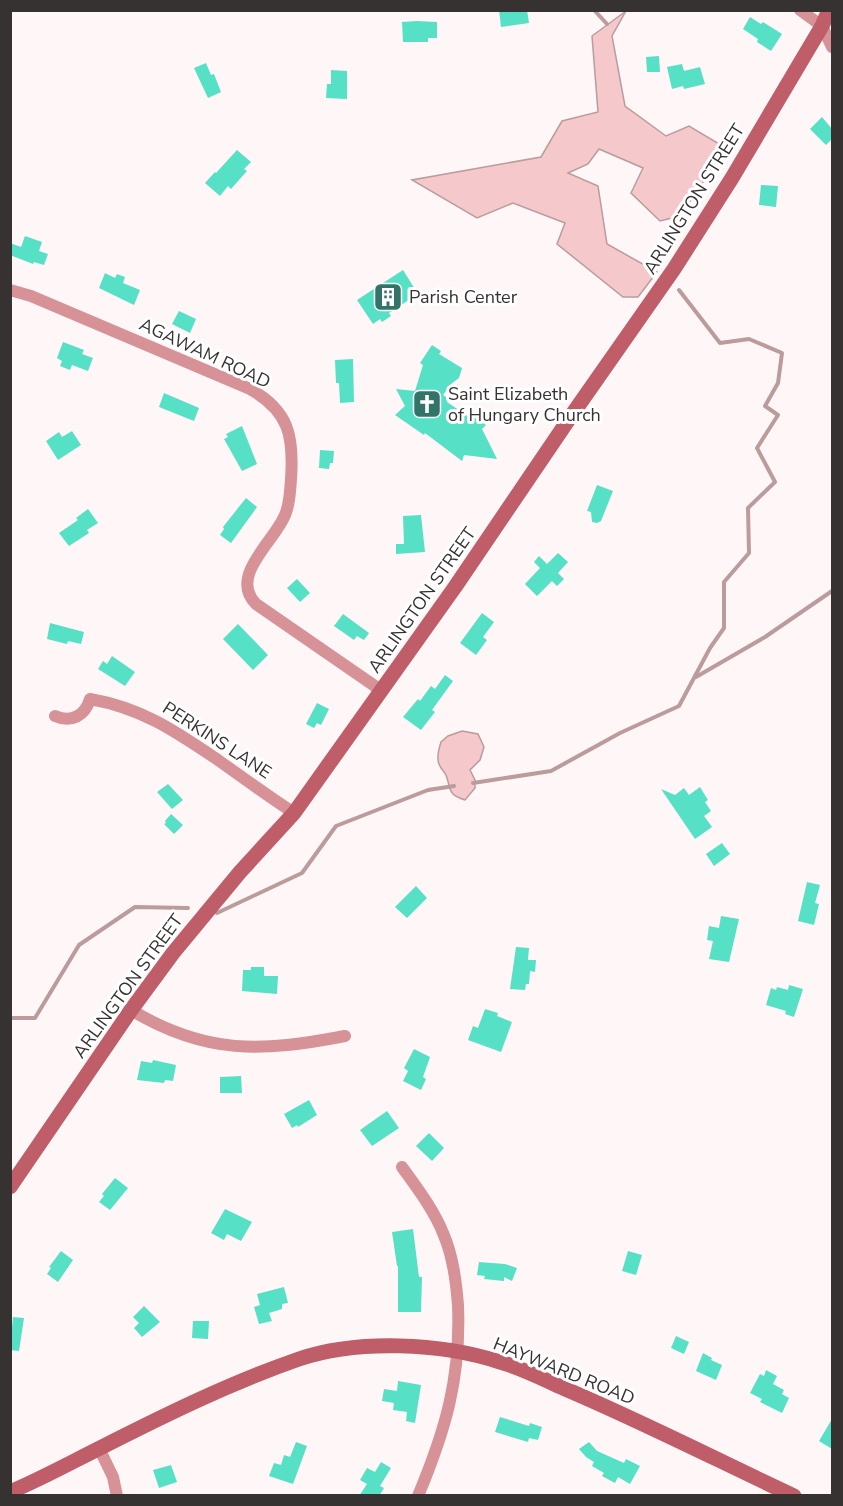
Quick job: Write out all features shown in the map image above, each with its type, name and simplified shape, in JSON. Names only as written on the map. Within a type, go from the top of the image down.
[{"type":"street","points":[[800,10],[822,26],[832,47]]},
{"type":"street","name":"ARLINGTON STREET","points":[[10,1187],[131,1010],[240,872],[294,813],[382,691],[674,269],[732,178],[830,10]]},
{"type":"street","name":"AGAWAM ROAD","points":[[10,290],[31,296],[250,389],[275,407],[286,423],[291,440],[289,504],[284,520],[250,569],[247,583],[249,595],[256,604],[382,691]]},
{"type":"street","name":"PERKINS LANE","points":[[55,716],[65,719],[75,718],[86,709],[90,699],[147,716],[177,732],[294,813]]},
{"type":"street","points":[[131,1010],[181,1035],[225,1046],[272,1046],[345,1036]]},
{"type":"street","points":[[402,1167],[443,1232],[452,1260],[457,1292],[458,1352],[455,1385],[449,1410],[418,1496]]},
{"type":"street","name":"HAYWARD ROAD","points":[[10,1492],[223,1389],[301,1358],[370,1346],[416,1347],[458,1352],[501,1362],[600,1404],[794,1496]]},
{"type":"street","points":[[99,1448],[113,1478],[117,1496]]},
{"type":"shaded area","points":[[626,11],[612,36],[625,106],[666,136],[689,126],[726,148],[680,216],[660,221],[631,193],[643,168],[599,149],[588,164],[568,173],[598,186],[607,244],[657,272],[638,297],[623,297],[557,244],[565,223],[513,203],[477,218],[412,180],[541,157],[562,121],[598,112],[592,36]]},
{"type":"shaded area","points":[[462,731],[478,734],[484,747],[480,760],[470,770],[475,780],[475,788],[465,800],[452,793],[438,757],[441,742],[448,736]]},
{"type":"building","points":[[499,10],[527,10],[529,23],[501,27]]},
{"type":"building","points":[[750,17],[782,34],[771,51],[743,29]]},
{"type":"building","points":[[402,22],[437,22],[437,38],[428,38],[428,42],[403,42]]},
{"type":"building","points":[[659,56],[660,72],[647,72],[646,57]]},
{"type":"building","points":[[206,63],[211,75],[214,74],[221,92],[208,98],[194,68]]},
{"type":"building","points":[[682,64],[684,71],[700,67],[705,84],[672,89],[667,67]]},
{"type":"building","points":[[331,70],[347,71],[347,99],[326,98],[327,84],[331,84]]},
{"type":"building","points":[[822,117],[832,129],[832,139],[826,145],[810,129]]},
{"type":"building","points":[[237,150],[251,162],[244,169],[247,171],[231,189],[228,186],[220,196],[205,183]]},
{"type":"building","points":[[761,185],[778,186],[776,207],[759,205]]},
{"type":"building","points":[[25,236],[42,242],[39,251],[48,254],[44,265],[34,262],[33,264],[10,255],[10,243],[21,247]]},
{"type":"building","name":"Parish Center","points":[[403,270],[418,294],[389,313],[391,316],[382,322],[380,319],[373,324],[357,300]]},
{"type":"building","points":[[105,273],[115,278],[117,274],[125,277],[123,283],[140,290],[134,305],[99,288]]},
{"type":"building","points":[[179,311],[196,319],[190,333],[172,324]]},
{"type":"building","points":[[63,342],[84,350],[82,354],[93,358],[88,371],[72,365],[70,370],[60,366],[62,361],[57,358]]},
{"type":"building","name":"Saint Elizabeth of Hungary Church","points":[[432,345],[441,351],[439,354],[462,368],[459,378],[443,395],[449,399],[447,402],[469,417],[471,414],[486,425],[482,429],[497,459],[464,455],[462,461],[425,433],[424,435],[395,415],[405,406],[396,389],[415,391],[423,365],[420,363]]},
{"type":"building","points":[[353,359],[354,402],[340,403],[335,360]]},
{"type":"building","points":[[164,393],[199,408],[194,421],[159,407]]},
{"type":"building","points":[[242,426],[257,464],[242,471],[224,439],[228,437],[226,434]]},
{"type":"building","points":[[72,431],[81,445],[58,460],[46,441],[59,432],[62,437]]},
{"type":"building","points":[[320,450],[334,451],[333,463],[330,463],[329,469],[319,468]]},
{"type":"building","points":[[597,485],[613,491],[601,521],[597,523],[592,522],[591,512],[587,511]]},
{"type":"building","points":[[246,498],[257,507],[231,543],[220,535],[223,527]]},
{"type":"building","points":[[88,509],[98,523],[87,530],[89,533],[69,546],[59,533],[78,520],[76,518]]},
{"type":"building","points":[[421,515],[425,552],[396,554],[396,544],[404,544],[403,516]]},
{"type":"building","points":[[558,553],[568,562],[558,573],[564,579],[557,586],[552,581],[537,596],[525,584],[540,568],[534,562],[539,556],[547,564]]},
{"type":"building","points":[[297,579],[310,593],[300,602],[287,588]]},
{"type":"building","points":[[482,613],[494,622],[483,637],[487,640],[476,655],[460,643]]},
{"type":"building","points":[[343,614],[369,633],[364,640],[357,636],[354,640],[334,626]]},
{"type":"building","points":[[50,623],[84,632],[81,644],[68,641],[67,644],[47,639]]},
{"type":"building","points":[[238,624],[268,655],[253,670],[223,639]]},
{"type":"building","points":[[112,656],[135,672],[125,686],[98,669],[103,661],[107,664]]},
{"type":"building","points":[[445,675],[453,681],[432,710],[435,712],[421,730],[403,717],[418,699],[420,701],[431,686],[435,689]]},
{"type":"building","points":[[317,703],[329,709],[321,725],[317,723],[314,728],[306,724]]},
{"type":"building","points":[[168,784],[183,800],[172,809],[157,792]]},
{"type":"building","points":[[700,787],[708,800],[705,802],[711,811],[704,816],[712,827],[695,839],[661,789],[675,795],[684,788],[689,795]]},
{"type":"building","points":[[171,814],[183,825],[174,834],[164,824]]},
{"type":"building","points":[[722,843],[730,854],[714,866],[706,854]]},
{"type":"building","points":[[807,882],[820,885],[815,903],[819,904],[814,925],[798,921]]},
{"type":"building","points":[[416,886],[427,898],[407,918],[395,907]]},
{"type":"building","points":[[721,916],[739,919],[729,962],[709,959],[713,941],[707,940],[709,926],[719,928]]},
{"type":"building","points":[[516,947],[529,948],[528,960],[536,960],[535,972],[530,971],[529,984],[526,984],[525,990],[510,989]]},
{"type":"building","points":[[251,967],[264,967],[264,976],[278,976],[277,994],[242,991],[243,970],[251,970]]},
{"type":"building","points":[[789,985],[803,989],[794,1017],[785,1014],[786,1011],[766,1005],[771,988],[788,990]]},
{"type":"building","points":[[485,1009],[498,1013],[497,1016],[512,1022],[501,1052],[468,1040],[473,1026],[478,1028]]},
{"type":"building","points":[[414,1049],[430,1057],[423,1077],[426,1079],[421,1090],[403,1081],[408,1071],[404,1068]]},
{"type":"building","points":[[153,1060],[176,1065],[173,1081],[165,1080],[164,1083],[137,1080],[141,1061],[152,1063]]},
{"type":"building","points":[[241,1076],[242,1093],[220,1093],[220,1077]]},
{"type":"building","points":[[309,1100],[317,1115],[298,1127],[297,1125],[292,1128],[284,1114]]},
{"type":"building","points":[[387,1111],[399,1128],[372,1146],[360,1130]]},
{"type":"building","points":[[429,1133],[444,1148],[432,1161],[416,1146]]},
{"type":"building","points":[[115,1178],[128,1188],[110,1210],[99,1202],[104,1196],[102,1194]]},
{"type":"building","points":[[225,1209],[252,1222],[241,1241],[227,1234],[224,1240],[211,1233]]},
{"type":"building","points":[[413,1229],[419,1277],[422,1277],[421,1312],[398,1312],[398,1266],[392,1232]]},
{"type":"building","points":[[61,1251],[73,1260],[58,1282],[47,1274],[51,1268],[49,1267]]},
{"type":"building","points":[[628,1251],[642,1255],[636,1275],[622,1271]]},
{"type":"building","points":[[479,1262],[505,1264],[517,1268],[512,1281],[504,1277],[504,1281],[484,1279],[485,1276],[477,1275]]},
{"type":"building","points":[[284,1287],[288,1303],[282,1304],[282,1309],[269,1313],[272,1321],[259,1324],[254,1307],[260,1305],[257,1294]]},
{"type":"building","points":[[144,1306],[160,1322],[142,1337],[134,1328],[139,1323],[133,1317]]},
{"type":"building","points":[[13,1317],[24,1318],[19,1351],[10,1350]]},
{"type":"building","points":[[193,1321],[209,1321],[208,1339],[192,1338]]},
{"type":"building","points":[[676,1336],[689,1342],[684,1354],[671,1348]]},
{"type":"building","points":[[703,1353],[722,1365],[716,1380],[696,1371]]},
{"type":"building","points":[[766,1370],[777,1376],[773,1384],[784,1390],[782,1394],[789,1398],[782,1413],[760,1402],[762,1399],[750,1393],[760,1374],[764,1376]]},
{"type":"building","points":[[398,1381],[421,1385],[415,1423],[406,1421],[407,1412],[393,1410],[394,1403],[382,1401],[384,1389],[397,1391]]},
{"type":"building","points":[[500,1417],[529,1426],[530,1423],[542,1427],[538,1440],[529,1438],[528,1442],[495,1432]]},
{"type":"building","points":[[832,1419],[832,1449],[819,1441]]},
{"type":"building","points":[[296,1442],[307,1446],[293,1484],[269,1476],[274,1463],[281,1465],[284,1455],[290,1457]]},
{"type":"building","points":[[589,1442],[597,1451],[624,1463],[626,1459],[640,1466],[630,1484],[618,1477],[615,1483],[602,1476],[604,1473],[592,1466],[594,1462],[579,1449]]},
{"type":"building","points":[[381,1462],[391,1468],[380,1486],[384,1488],[379,1496],[359,1496],[367,1484],[360,1480],[367,1468],[375,1472]]},
{"type":"building","points":[[171,1465],[177,1482],[159,1488],[153,1470]]},
{"type":"waterway","points":[[594,10],[607,24]]},
{"type":"waterway","points":[[473,783],[551,771],[620,733],[679,706],[710,648],[724,628],[724,582],[749,553],[748,508],[775,482],[757,448],[778,415],[765,406],[778,383],[782,353],[749,339],[720,343],[679,290]]},
{"type":"waterway","points":[[696,677],[765,637],[832,591]]},
{"type":"waterway","points":[[217,913],[302,873],[336,826],[428,790],[454,786]]},
{"type":"waterway","points":[[10,1018],[35,1018],[79,945],[135,907],[188,908]]},
{"type":"place","name":"Parish Center","points":[[388,297]]},
{"type":"place","name":"Saint Elizabeth of Hungary Church","points":[[427,404]]}]
